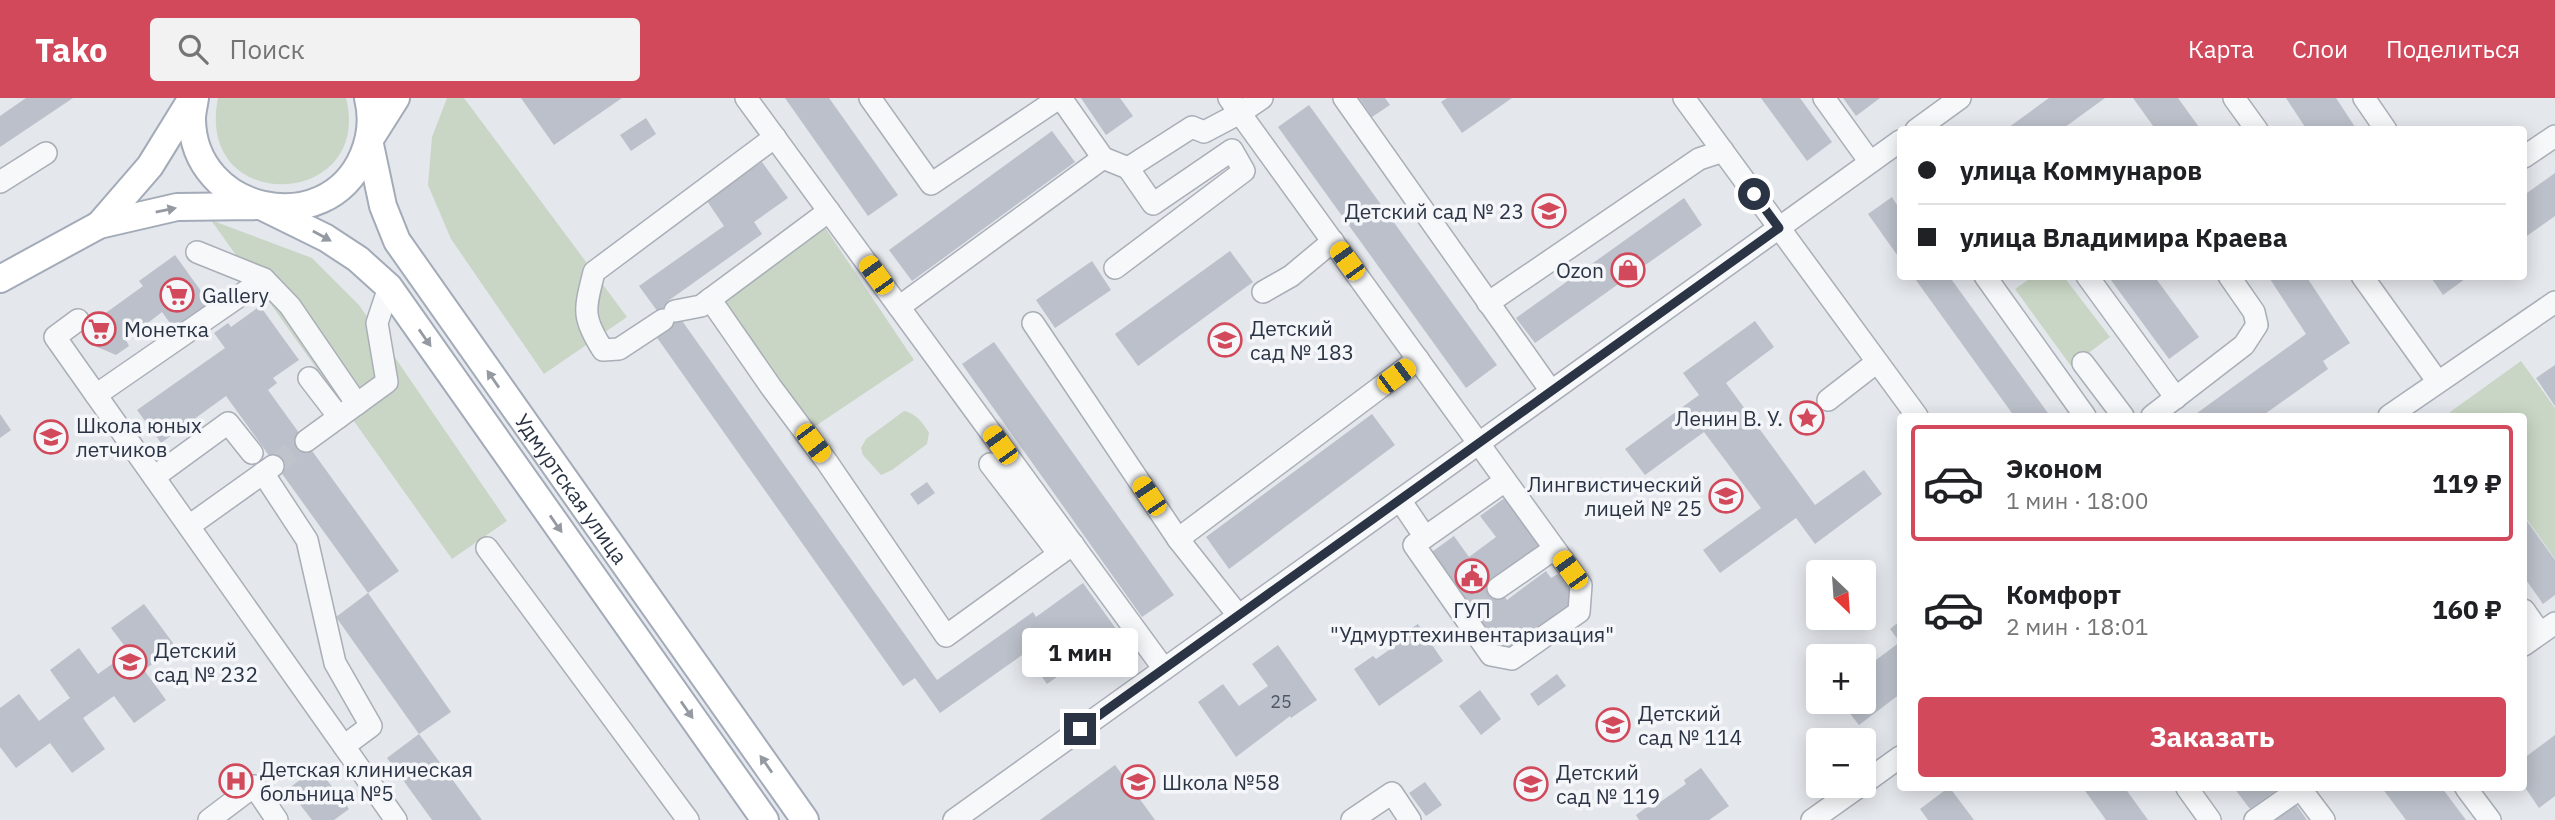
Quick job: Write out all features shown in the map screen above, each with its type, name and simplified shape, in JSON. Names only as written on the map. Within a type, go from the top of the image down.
[{"type":"main road","name":"Удмуртская улица","points":[[194,98],[192,119],[197,149],[211,175],[233,195],[326,238],[358,259],[389,287],[765,820]]},
{"type":"main road","points":[[99,225],[150,166],[194,98]]},
{"type":"main road","points":[[368,98],[372,112],[369,140]]},
{"type":"main road","points":[[0,279],[99,225],[177,207],[289,208],[316,202],[340,187],[358,166],[369,140],[396,98]]},
{"type":"main road","name":"Удмуртская улица","points":[[369,140],[383,206],[397,241],[805,820]]},
{"type":"street","points":[[746,98],[899,307],[1066,549]]},
{"type":"street","points":[[870,98],[931,184],[1060,98],[1103,158],[1128,168],[1153,204],[1162,232]]},
{"type":"street","points":[[1128,168],[1192,127],[1204,132],[1235,106],[1262,98]]},
{"type":"street","points":[[1344,98],[1551,391]]},
{"type":"street","points":[[1684,98],[1915,413]]},
{"type":"street","points":[[1824,98],[1870,162]]},
{"type":"street","points":[[1922,126],[1960,98]]},
{"type":"street","points":[[2234,98],[2254,126]]},
{"type":"street","points":[[2364,98],[2383,126]]},
{"type":"street","points":[[1235,106],[1581,585],[1579,612],[1512,659],[1491,655],[1466,612],[1414,545],[1505,481]]},
{"type":"street","points":[[2527,155],[2555,136]]},
{"type":"street","points":[[775,138],[593,272],[585,306],[588,327],[603,349],[619,349],[669,315],[701,306],[829,211]]},
{"type":"street","points":[[954,820],[1870,162],[1897,149]]},
{"type":"street","points":[[1115,268],[1244,171],[1231,150],[1153,204]]},
{"type":"street","points":[[1489,303],[1699,159],[1723,151]]},
{"type":"street","points":[[0,182],[46,153]]},
{"type":"street","points":[[899,307],[1103,158]]},
{"type":"street","points":[[1264,292],[1291,276],[1333,241]]},
{"type":"street","points":[[197,252],[264,279],[290,306],[357,404]]},
{"type":"street","points":[[96,395],[264,279]]},
{"type":"street","points":[[1994,280],[2083,413]]},
{"type":"street","points":[[2090,280],[2176,398]]},
{"type":"street","points":[[2156,413],[2244,345],[2258,325],[2254,312],[2233,280]]},
{"type":"street","points":[[2365,280],[2438,382]]},
{"type":"street","points":[[306,441],[387,382],[377,323],[389,287]]},
{"type":"street","points":[[710,299],[947,636],[1066,549]]},
{"type":"street","points":[[2396,413],[2555,302]]},
{"type":"street","points":[[78,320],[55,337],[394,819]]},
{"type":"street","points":[[1033,323],[1178,539],[1238,615]]},
{"type":"street","points":[[1178,539],[1418,359]]},
{"type":"street","points":[[1828,400],[1877,362]]},
{"type":"street","points":[[2083,363],[2121,413]]},
{"type":"street","points":[[309,378],[339,417]]},
{"type":"street","points":[[154,477],[228,423],[252,453]]},
{"type":"street","points":[[990,464],[1066,549],[1164,669]]},
{"type":"street","points":[[189,526],[269,469],[307,540],[335,663],[371,726],[344,746]]},
{"type":"street","points":[[1400,500],[1425,537]]},
{"type":"street","points":[[487,548],[688,820]]},
{"type":"street","points":[[1498,588],[1554,549]]},
{"type":"street","points":[[2527,614],[2540,633]]},
{"type":"street","points":[[1876,774],[1897,759]]},
{"type":"street","points":[[209,820],[254,786],[277,820]]},
{"type":"street","points":[[2189,791],[2210,820]]},
{"type":"street","points":[[2255,820],[2297,791]]},
{"type":"street","points":[[2303,791],[2324,820]]},
{"type":"street","points":[[2468,791],[2490,820]]},
{"type":"street","points":[[1352,820],[1391,793],[1410,820]]},
{"type":"street","points":[[1812,820],[1843,798]]},
{"type":"green space","points":[[218,98],[346,98],[348,135],[334,162],[311,178],[284,184],[255,180],[232,164],[218,137]]},
{"type":"green space","points":[[447,98],[464,98],[627,317],[544,374],[451,239],[428,185],[432,137]]},
{"type":"green space","points":[[211,220],[312,258],[359,305],[507,521],[452,559]]},
{"type":"green space","points":[[824,226],[914,360],[811,429],[721,296]]},
{"type":"green space","points":[[2028,280],[2066,280],[2110,337],[2071,366],[2015,289]]},
{"type":"green space","points":[[2521,361],[2555,408],[2555,559],[2527,519],[2527,413],[2450,412]]},
{"type":"green space","points":[[904,411],[916,416],[924,425],[929,433],[927,444],[881,475],[863,455],[861,448],[866,439]]},
{"type":"building","points":[[26,98],[73,98],[0,147],[0,116]]},
{"type":"building","points":[[521,98],[622,98],[554,145]]},
{"type":"building","points":[[785,98],[829,98],[898,195],[868,216]]},
{"type":"building","points":[[1081,98],[1120,98],[1133,116],[1106,135]]},
{"type":"building","points":[[1359,98],[1385,98],[1390,105],[1372,117]]},
{"type":"building","points":[[1447,98],[1512,98],[1462,133],[1441,102]]},
{"type":"building","points":[[1761,98],[1800,98],[1832,142],[1807,161]]},
{"type":"building","points":[[1843,98],[1880,98],[1856,116]]},
{"type":"building","points":[[2049,98],[2105,98],[2066,126],[2010,126]]},
{"type":"building","points":[[2133,98],[2178,98],[2198,126],[2153,126]]},
{"type":"building","points":[[2286,98],[2336,98],[2354,126],[2304,126]]},
{"type":"building","points":[[1309,105],[1497,365],[1466,388],[1278,127]]},
{"type":"building","points":[[646,118],[656,134],[631,151],[620,135]]},
{"type":"building","points":[[1052,131],[1075,162],[912,281],[889,250]]},
{"type":"building","points":[[762,162],[788,198],[754,222],[762,234],[668,301],[937,680],[1033,612],[1036,617],[1083,583],[1119,633],[1047,684],[1025,653],[940,713],[915,678],[903,686],[653,332],[666,323],[639,286],[724,226],[707,201],[721,191],[718,188],[727,182],[729,185]]},
{"type":"building","points":[[2555,173],[2555,216],[2527,236],[2527,193]]},
{"type":"building","points":[[1892,197],[1897,205],[1897,255],[1868,214]]},
{"type":"building","points":[[1684,198],[1702,225],[1535,343],[1516,318]]},
{"type":"building","points":[[1230,251],[1253,282],[1138,366],[1115,334]]},
{"type":"building","points":[[175,255],[211,305],[175,330],[162,312],[126,340],[129,346],[116,355],[95,346],[90,330],[96,320],[143,286],[139,281]]},
{"type":"building","points":[[1092,261],[1111,290],[1055,328],[1036,300]]},
{"type":"building","points":[[1916,280],[1952,280],[2048,413],[2012,413]]},
{"type":"building","points":[[2111,280],[2157,280],[2199,337],[2169,359]]},
{"type":"building","points":[[2271,280],[2309,280],[2350,343],[2323,361],[2328,369],[2266,413],[2197,413],[2306,334]]},
{"type":"building","points":[[2433,280],[2464,280],[2443,295]]},
{"type":"building","points":[[260,306],[299,360],[273,378],[277,383],[268,390],[399,571],[368,593],[226,396],[161,443],[137,410],[225,348],[214,333],[228,323],[231,327]]},
{"type":"building","points":[[1755,321],[1774,347],[1726,383],[1815,505],[1864,470],[1882,494],[1815,544],[1796,518],[1720,573],[1703,550],[1761,508],[1704,432],[1645,475],[1625,449],[1699,395],[1683,373]]},
{"type":"building","points":[[994,342],[1174,595],[1142,617],[962,364]]},
{"type":"building","points":[[2555,365],[2555,406],[2536,378]]},
{"type":"building","points":[[0,414],[11,430],[0,438]]},
{"type":"building","points":[[1372,414],[1395,445],[1229,569],[1206,537]]},
{"type":"building","points":[[927,482],[935,493],[918,505],[910,494]]},
{"type":"building","name":"ГУП \"Удмурттехинвентаризация\"","points":[[1506,497],[1542,545],[1493,581],[1507,600],[1546,571],[1551,578],[1558,574],[1572,593],[1571,606],[1532,634],[1524,633],[1522,641],[1510,650],[1498,649],[1490,638],[1490,629],[1482,627],[1429,554],[1454,536],[1469,557],[1496,537],[1480,516]]},
{"type":"building","points":[[2527,521],[2555,560],[2555,595],[2543,604],[2527,581]]},
{"type":"building","points":[[368,593],[451,712],[419,734],[336,617]]},
{"type":"building","points":[[144,604],[176,647],[144,670],[166,700],[134,723],[114,696],[83,718],[105,749],[72,773],[50,743],[16,768],[0,747],[0,708],[19,694],[39,721],[70,698],[50,670],[79,648],[98,674],[129,652],[111,628]]},
{"type":"building","points":[[1897,623],[1897,638],[1890,629]]},
{"type":"building","points":[[1418,624],[1443,661],[1379,706],[1354,669],[1373,656],[1376,659],[1402,641],[1399,636]]},
{"type":"building","points":[[1897,644],[1897,696],[1876,712],[1876,660]]},
{"type":"building","points":[[1278,645],[1317,700],[1291,718],[1290,716],[1236,757],[1198,702],[1223,684],[1239,706],[1268,686],[1252,664]]},
{"type":"building","points":[[1557,674],[1566,686],[1538,706],[1530,694]]},
{"type":"building","points":[[1480,690],[1501,719],[1481,735],[1459,706]]},
{"type":"building","points":[[1850,714],[1874,714],[1859,725]]},
{"type":"building","points":[[419,734],[482,820],[432,820],[387,758]]},
{"type":"building","points":[[2555,735],[2555,796],[2539,808],[2527,790],[2527,756]]},
{"type":"building","points":[[1115,765],[1155,820],[1040,820]]},
{"type":"building","points":[[317,767],[349,809],[334,820],[312,820],[288,789]]},
{"type":"building","points":[[1701,768],[1729,806],[1709,820],[1639,820],[1636,815],[1686,784],[1684,780]]},
{"type":"building","points":[[1425,782],[1442,805],[1426,816],[1409,793]]},
{"type":"building","points":[[1944,791],[1952,791],[1974,820],[1928,820],[1920,809]]},
{"type":"building","points":[[2085,791],[2127,791],[2148,820],[2106,820]]},
{"type":"building","points":[[2236,791],[2276,791],[2250,809]]},
{"type":"building","points":[[2384,791],[2444,791],[2466,820],[2406,820]]},
{"type":"building","points":[[2293,800],[2307,820],[2266,820]]},
{"type":"tunnel","points":[[275,465],[306,441]]},
{"type":"tunnel","points":[[1470,610],[1498,588]]},
{"type":"place","name":"Детский сад № 23","points":[[1549,211]]},
{"type":"place","name":"Ozon","points":[[1628,270]]},
{"type":"place","name":"Gallery","points":[[177,295]]},
{"type":"place","name":"Монетка","points":[[99,329]]},
{"type":"place","name":"Детский сад № 183","points":[[1225,340]]},
{"type":"place","name":"Ленин В. У.","points":[[1807,418]]},
{"type":"place","name":"Школа юных летчиков","points":[[51,437]]},
{"type":"place","name":"Лингвистический лицей № 25","points":[[1726,496]]},
{"type":"place","name":"ГУП \"Удмурттехинвентаризация\"","points":[[1472,576]]},
{"type":"place","name":"Детский сад № 232","points":[[130,662]]},
{"type":"place","name":"Детский сад № 114","points":[[1613,725]]},
{"type":"place","name":"Детская клиническая больница №5","points":[[236,781]]},
{"type":"place","name":"Школа №58","points":[[1138,782]]},
{"type":"place","name":"Детский сад № 119","points":[[1531,784]]},
{"type":"route","points":[[1080,729],[1779,228],[1754,194]]}]
